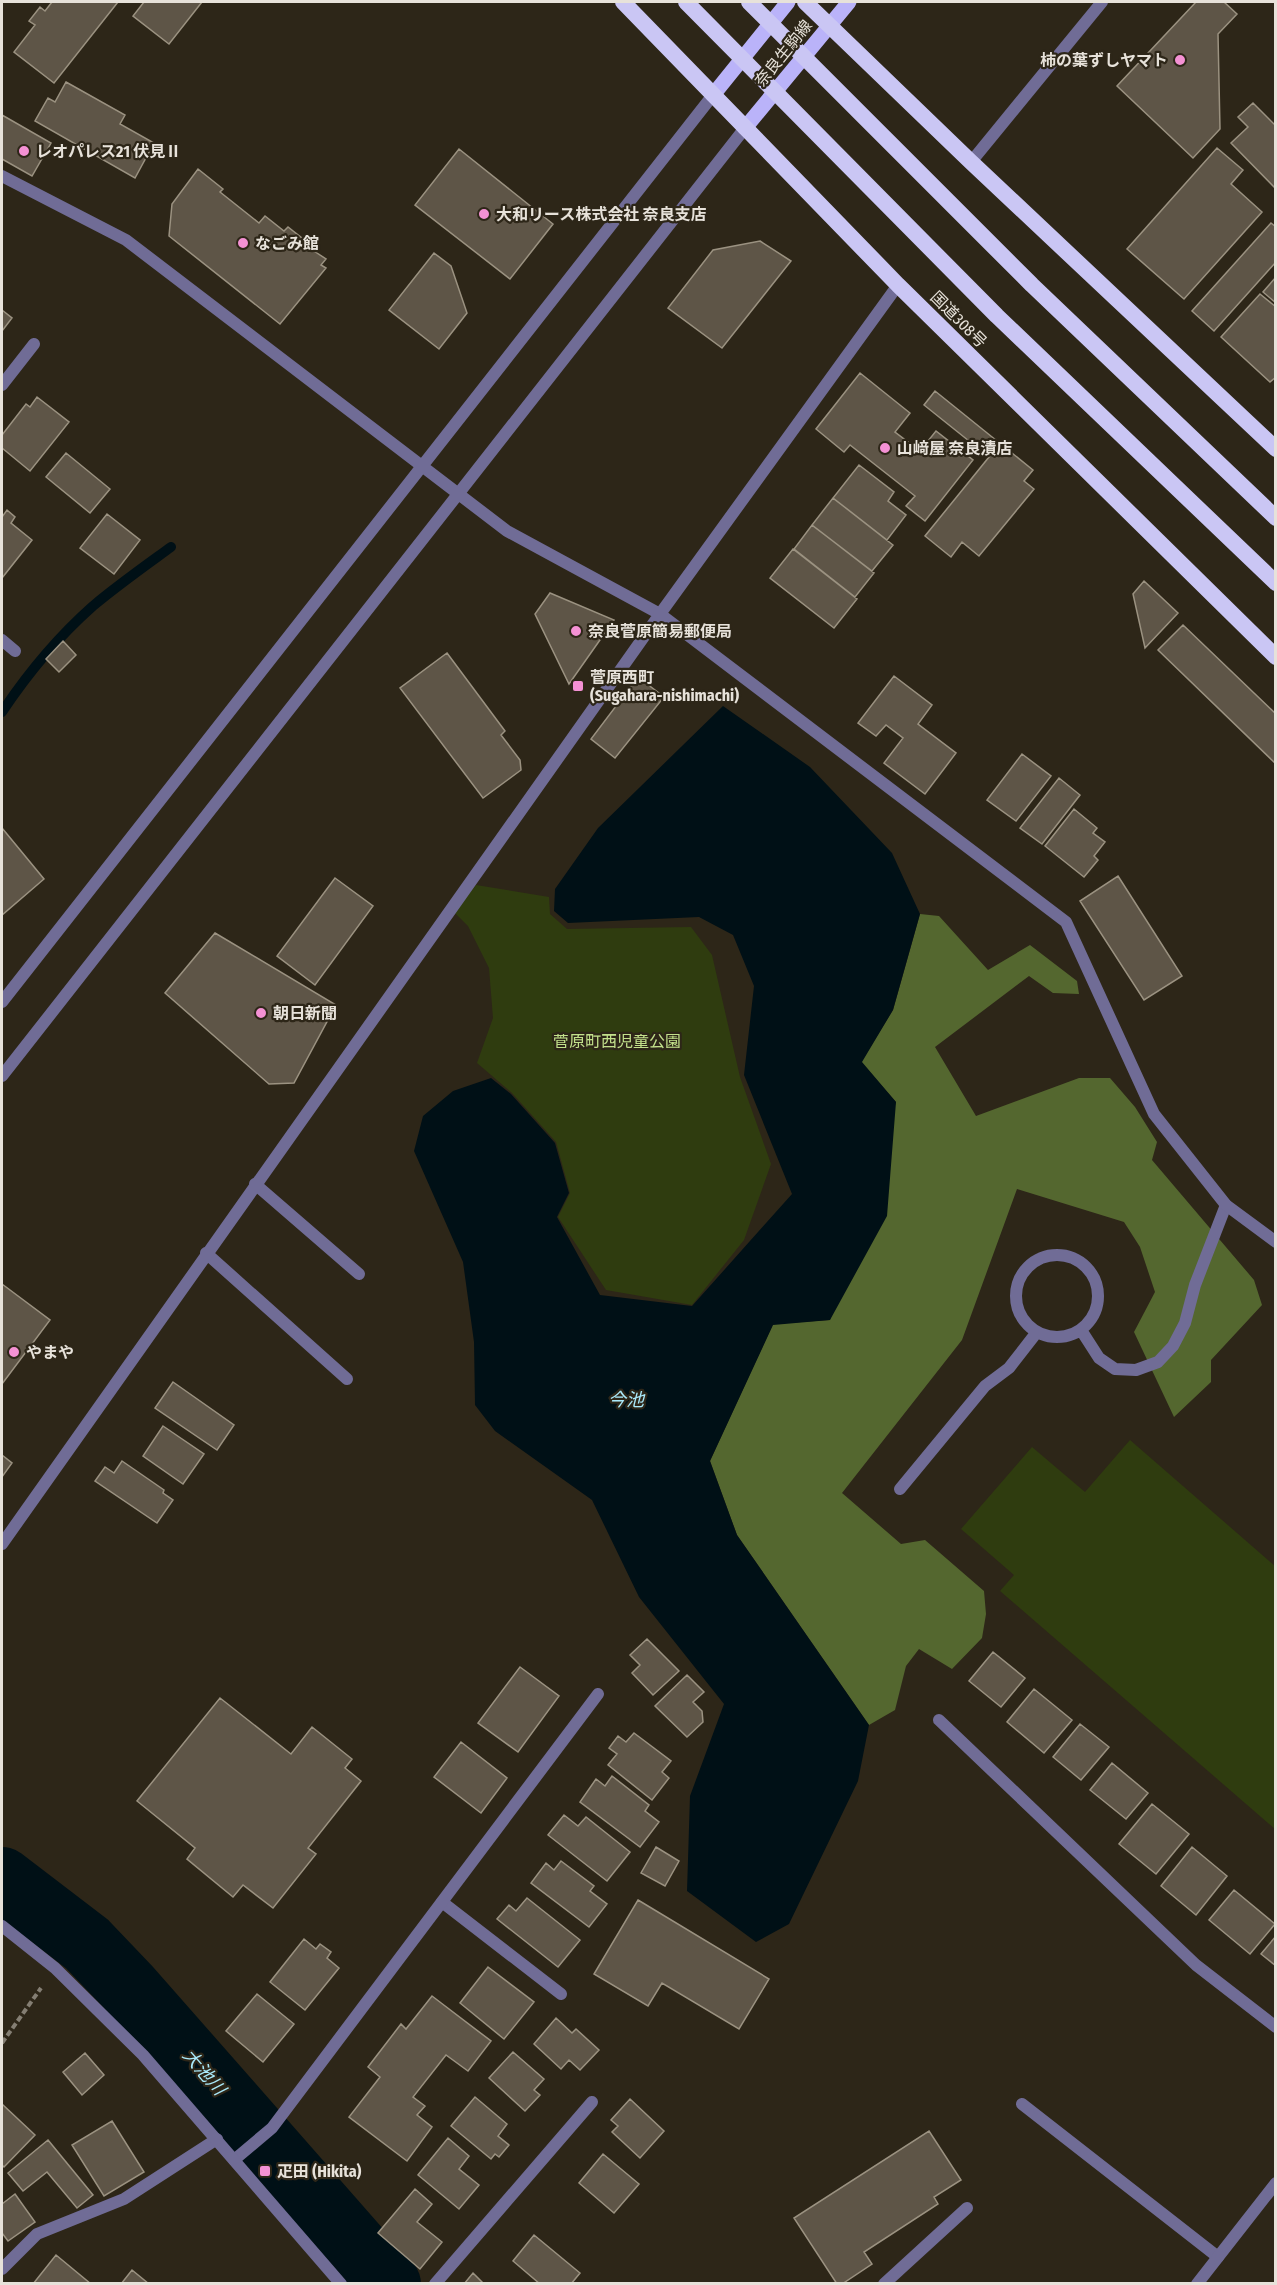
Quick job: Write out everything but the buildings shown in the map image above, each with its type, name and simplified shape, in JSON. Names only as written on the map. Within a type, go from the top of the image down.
[{"type":"highway","name":"国道308号","points":[[623,2],[898,285],[1275,657]]},
{"type":"highway","name":"国道308号","points":[[686,2],[997,316],[1275,583]]},
{"type":"highway","points":[[749,2],[1032,285],[1275,518]]},
{"type":"highway","points":[[805,2],[1275,449]]},
{"type":"main road","name":"奈良生駒線","points":[[713,95],[788,2]]},
{"type":"main road","name":"奈良生駒線","points":[[745,128],[849,2]]},
{"type":"street","points":[[971,162],[1102,2]]},
{"type":"street","points":[[2,1002],[713,95]]},
{"type":"street","points":[[2,1076],[745,128]]},
{"type":"street","points":[[2,176],[126,240],[507,531],[660,614],[1066,922],[1154,1114],[1226,1205],[1275,1242]]},
{"type":"street","points":[[2,1544],[206,1252],[660,614],[898,285]]},
{"type":"street","points":[[2,385],[34,344]]},
{"type":"street","points":[[2,640],[15,651]]},
{"type":"street","points":[[255,1184],[359,1274]]},
{"type":"street","points":[[1081,1330],[1099,1358],[1115,1369],[1136,1370],[1158,1362],[1173,1346],[1185,1323],[1195,1285],[1226,1205]]},
{"type":"street","points":[[206,1252],[347,1379]]},
{"type":"street","points":[[1055,1254],[1070,1256],[1083,1263],[1093,1275],[1098,1288],[1098,1302],[1094,1316],[1081,1330],[1068,1336],[1053,1337],[1037,1332],[1018,1310],[1016,1296],[1020,1279],[1028,1267],[1039,1258],[1055,1254]]},
{"type":"street","points":[[900,1489],[985,1386],[1009,1368],[1037,1332]]},
{"type":"street","points":[[234,2160],[272,2128],[598,1694]]},
{"type":"street","points":[[939,1720],[1196,1965],[1275,2026]]},
{"type":"street","points":[[442,1902],[561,1994]]},
{"type":"street","points":[[2,1926],[55,1968],[143,2055],[341,2283]]},
{"type":"street","points":[[435,2283],[592,2102]]},
{"type":"street","points":[[1022,2104],[1218,2257]]},
{"type":"street","points":[[2,2270],[37,2234],[124,2199],[217,2139]]},
{"type":"street","points":[[1197,2283],[1275,2183]]},
{"type":"street","points":[[884,2283],[967,2208]]},
{"type":"path","points":[[2,2043],[55,1968]]},
{"type":"green space","name":"菅原町西児童公園","points":[[476,885],[549,897],[550,914],[567,929],[691,927],[712,955],[740,1077],[771,1164],[744,1240],[692,1305],[606,1290],[558,1217],[570,1193],[556,1142],[512,1093],[477,1063],[493,1018],[489,968],[468,926],[454,912]]},
{"type":"green space","points":[[920,914],[939,916],[988,970],[1030,945],[1077,981],[1079,994],[1053,993],[1029,976],[935,1047],[976,1116],[1079,1078],[1110,1078],[1135,1107],[1157,1142],[1152,1160],[1254,1280],[1262,1305],[1211,1360],[1211,1382],[1174,1417],[1134,1332],[1155,1292],[1140,1247],[1124,1222],[1017,1189],[962,1340],[842,1493],[901,1544],[925,1540],[984,1591],[986,1614],[982,1638],[952,1669],[919,1649],[906,1666],[895,1710],[869,1725],[737,1535],[710,1461],[773,1324],[830,1320],[896,1102],[861,1062],[893,1010]]},
{"type":"green space","points":[[1130,1440],[1275,1566],[1275,1829],[1000,1591],[1014,1575],[961,1529],[1032,1447],[1085,1492]]},
{"type":"water","name":"今池","points":[[723,706],[810,767],[892,853],[920,914],[893,1010],[862,1062],[896,1102],[887,1216],[830,1320],[773,1325],[710,1461],[737,1535],[869,1725],[858,1781],[789,1924],[756,1942],[687,1891],[690,1796],[724,1704],[639,1597],[592,1500],[495,1431],[475,1405],[474,1342],[463,1262],[414,1151],[423,1116],[453,1091],[491,1078],[511,1094],[555,1143],[569,1193],[557,1217],[600,1295],[692,1306],[792,1194],[744,1075],[754,986],[733,935],[699,917],[568,923],[554,911],[555,889],[598,828]]},
{"type":"waterway","points":[[2,712],[44,656],[80,618],[171,547]]},
{"type":"waterway","name":"大池川","points":[[2,1879],[87,1944],[129,1988],[389,2284]]},
{"type":"place","name":"柿の葉ずしヤマト","points":[[1180,60]]},
{"type":"place","name":"レオパレス21 伏見Ⅱ","points":[[24,151]]},
{"type":"place","name":"大和リース株式会社 奈良支店","points":[[484,214]]},
{"type":"place","name":"なごみ館","points":[[243,243]]},
{"type":"place","name":"山﨑屋 奈良漬店","points":[[885,448]]},
{"type":"place","name":"奈良菅原簡易郵便局","points":[[576,631]]},
{"type":"place","name":"菅原西町 (Sugahara-nishimachi)","points":[[578,686]]},
{"type":"place","name":"朝日新聞","points":[[261,1013]]},
{"type":"place","name":"やまや","points":[[14,1352]]},
{"type":"place","name":"疋田 (Hikita)","points":[[265,2171]]}]
